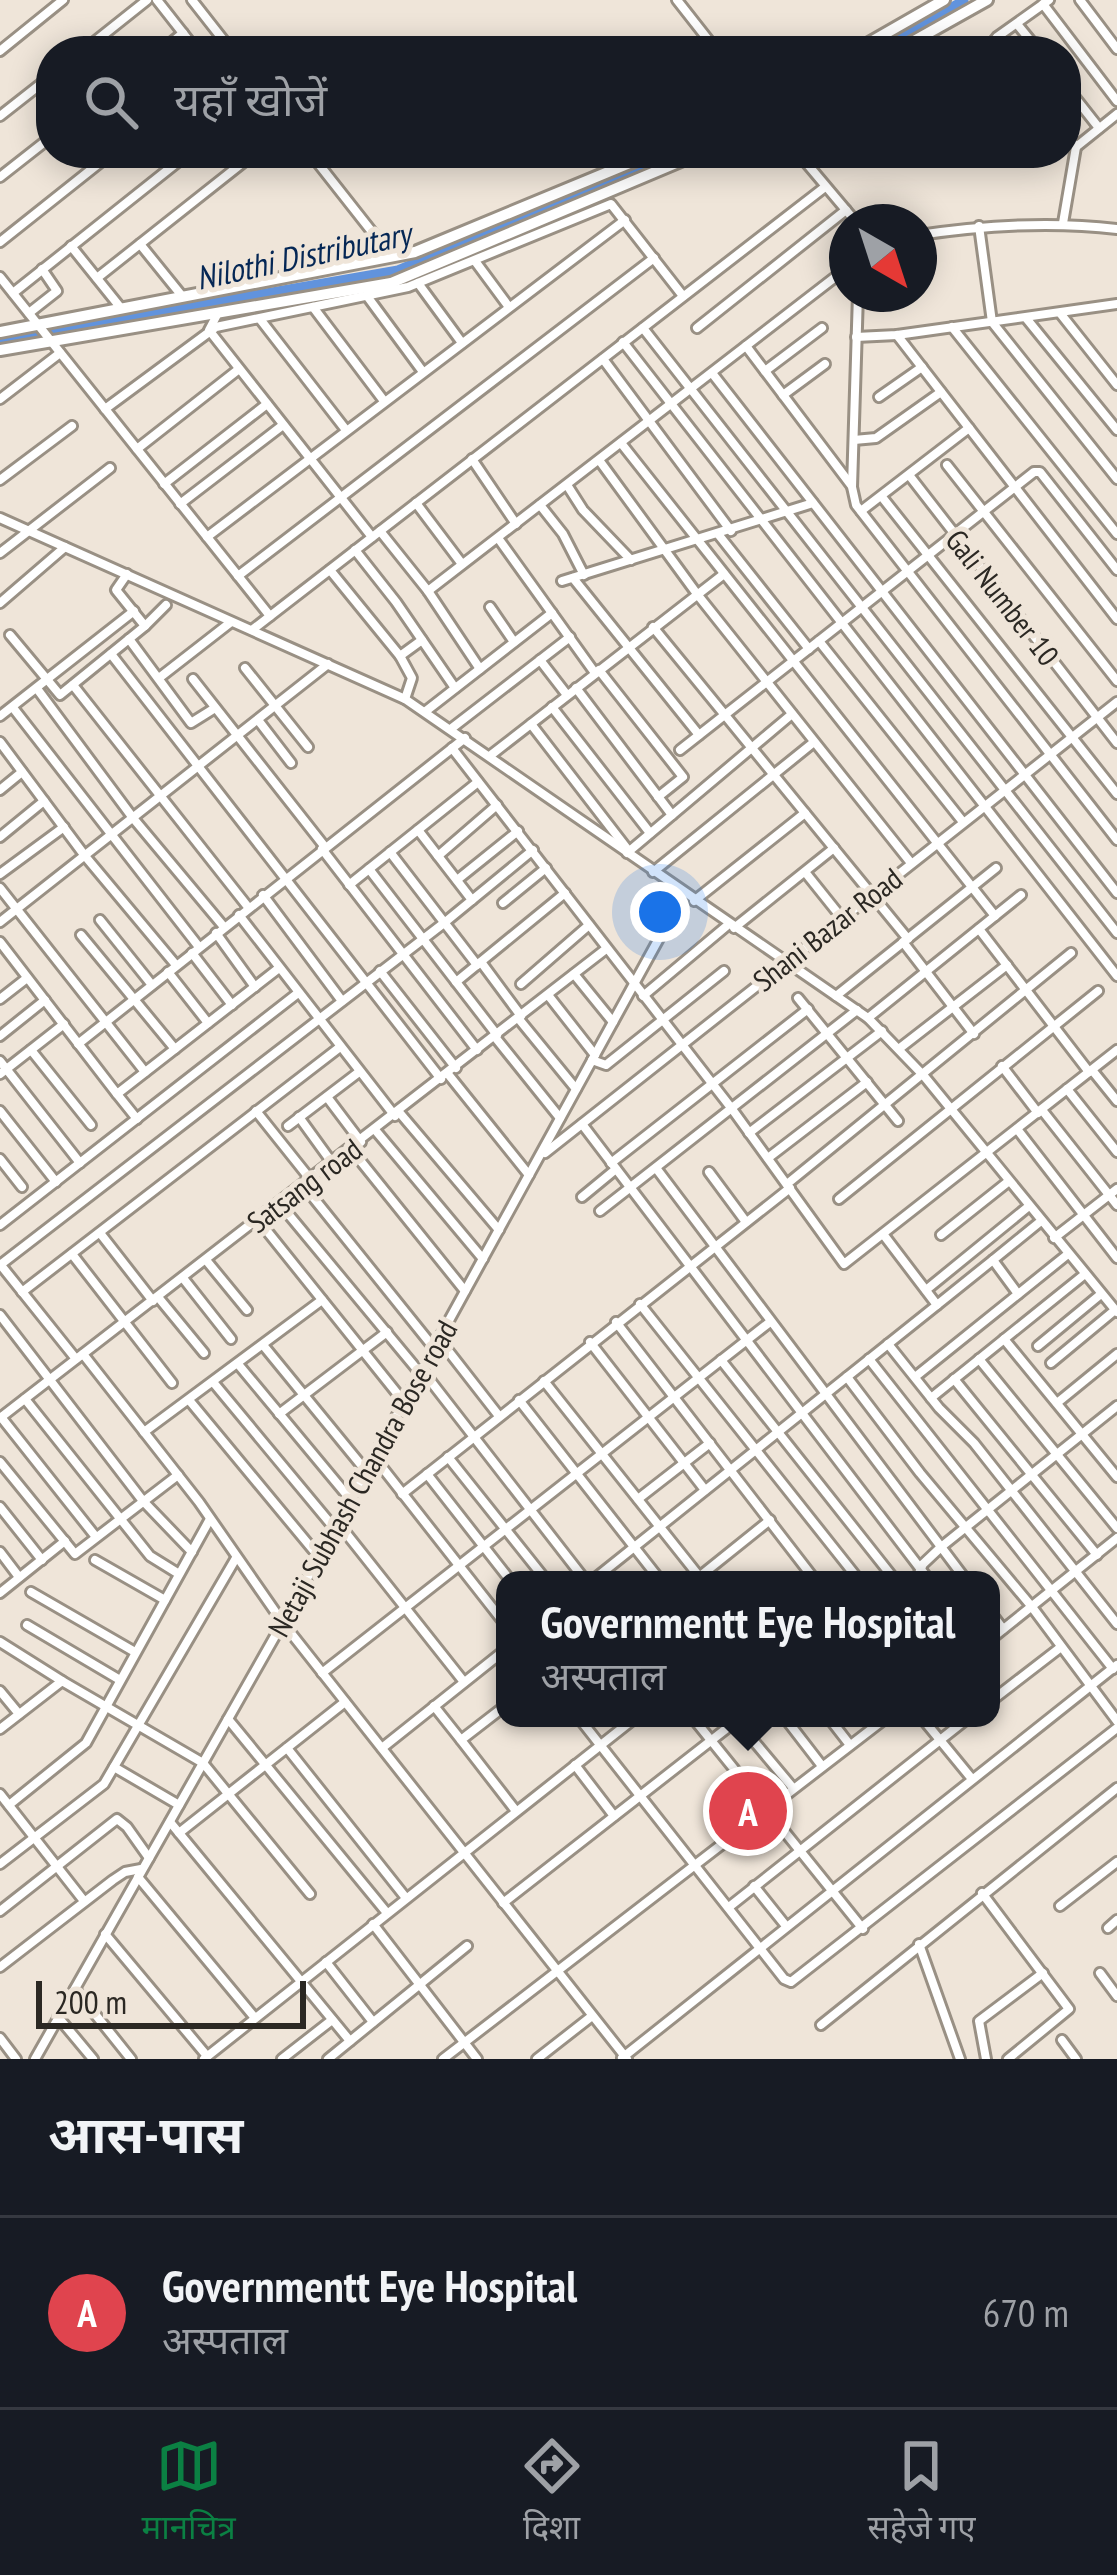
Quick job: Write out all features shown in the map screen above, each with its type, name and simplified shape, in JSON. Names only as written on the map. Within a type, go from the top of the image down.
[{"type":"street","points":[[0,51],[63,0]]},
{"type":"street","points":[[101,36],[147,0]]},
{"type":"street","points":[[157,0],[185,36]]},
{"type":"street","points":[[193,0],[221,36]]},
{"type":"street","points":[[677,0],[705,36]]},
{"type":"street","points":[[881,36],[944,0]]},
{"type":"street","points":[[923,36],[987,0]]},
{"type":"street","points":[[1082,1],[1117,50]]},
{"type":"street","points":[[1001,36],[1046,2],[1070,36]]},
{"type":"street","points":[[1017,24],[1027,36]]},
{"type":"street","points":[[1106,35],[1117,26]]},
{"type":"street","points":[[179,36],[183,33]]},
{"type":"street","points":[[1081,51],[1117,101]]},
{"type":"street","points":[[0,116],[36,88]]},
{"type":"street","points":[[1081,105],[1099,128]]},
{"type":"street","points":[[1081,143],[1117,114]]},
{"type":"street","points":[[0,177],[36,149]]},
{"type":"street","points":[[0,242],[93,168]]},
{"type":"street","points":[[13,293],[170,168]]},
{"type":"street","points":[[97,278],[236,168]]},
{"type":"street","points":[[322,168],[392,257]]},
{"type":"street","points":[[0,350],[120,307],[415,252],[618,168]]},
{"type":"street","points":[[105,409],[209,331],[418,283],[475,261],[670,168]]},
{"type":"street","points":[[810,168],[841,204]]},
{"type":"street","points":[[1063,223],[1072,168]]},
{"type":"street","points":[[252,630],[825,187]]},
{"type":"street","points":[[608,199],[683,296]]},
{"type":"street","points":[[0,332],[44,333],[218,313],[391,283],[608,199]]},
{"type":"street","points":[[207,537],[626,220]]},
{"type":"street","points":[[697,328],[829,223]]},
{"type":"street","points":[[937,232],[1063,223],[1117,230]]},
{"type":"street","points":[[979,226],[992,322],[1117,479]]},
{"type":"street","points":[[140,244],[182,296]]},
{"type":"street","points":[[71,246],[120,307]]},
{"type":"street","points":[[238,576],[654,257]]},
{"type":"street","points":[[475,261],[509,307]]},
{"type":"street","points":[[28,313],[57,291],[42,269]]},
{"type":"street","points":[[0,277],[270,616]]},
{"type":"street","points":[[428,591],[829,282]]},
{"type":"street","points":[[418,283],[462,343]]},
{"type":"street","points":[[367,296],[423,372]]},
{"type":"street","points":[[856,337],[1117,304]]},
{"type":"street","points":[[313,308],[384,401]]},
{"type":"street","points":[[852,487],[857,312]]},
{"type":"street","points":[[209,331],[218,313]]},
{"type":"street","points":[[1060,313],[1117,385]]},
{"type":"street","points":[[1025,318],[1117,430]]},
{"type":"street","points":[[260,319],[346,430]]},
{"type":"street","points":[[952,327],[1117,538],[1105,554]]},
{"type":"street","points":[[643,328],[1117,933]]},
{"type":"street","points":[[764,371],[822,328]]},
{"type":"street","points":[[209,331],[340,497],[428,591],[480,669]]},
{"type":"street","points":[[897,335],[1117,619]]},
{"type":"street","points":[[623,343],[1117,976]]},
{"type":"street","points":[[746,346],[852,487],[861,512],[1117,840]]},
{"type":"street","points":[[0,399],[60,353]]},
{"type":"street","points":[[603,358],[731,531]]},
{"type":"street","points":[[783,395],[825,364]]},
{"type":"street","points":[[879,397],[922,367]]},
{"type":"street","points":[[137,449],[239,369]]},
{"type":"street","points":[[712,373],[1117,893]]},
{"type":"street","points":[[854,440],[876,438],[941,392]]},
{"type":"street","points":[[164,484],[266,404]]},
{"type":"street","points":[[180,504],[284,425]]},
{"type":"street","points":[[0,480],[72,426]]},
{"type":"street","points":[[861,512],[969,428]]},
{"type":"street","points":[[621,443],[995,916]]},
{"type":"street","points":[[472,459],[516,524]]},
{"type":"street","points":[[599,460],[697,594],[911,863]]},
{"type":"street","points":[[947,465],[1117,682]]},
{"type":"street","points":[[0,553],[110,468]]},
{"type":"street","points":[[680,750],[1034,472],[1040,472],[1117,569]]},
{"type":"street","name":"Gali Number 10","points":[[909,475],[1117,743]]},
{"type":"street","points":[[567,484],[583,510],[631,560]]},
{"type":"street","points":[[882,497],[1117,794]]},
{"type":"street","points":[[416,503],[462,565]]},
{"type":"street","points":[[562,581],[812,503]]},
{"type":"street","points":[[540,505],[563,534],[584,575]]},
{"type":"street","points":[[0,518],[426,711],[868,1018],[924,1076],[1116,1311],[1051,1363]]},
{"type":"street","points":[[718,534],[809,649]]},
{"type":"street","points":[[498,538],[569,637],[683,778],[658,797]]},
{"type":"street","points":[[0,603],[65,547]]},
{"type":"street","points":[[355,550],[454,688]]},
{"type":"street","points":[[330,570],[411,672],[405,699]]},
{"type":"street","points":[[127,574],[116,590],[145,626]]},
{"type":"street","points":[[491,755],[724,574]]},
{"type":"street","points":[[573,578],[699,735]]},
{"type":"street","points":[[10,634],[59,695],[166,605]]},
{"type":"street","points":[[490,607],[514,643]]},
{"type":"street","points":[[0,716],[134,611]]},
{"type":"street","points":[[426,711],[552,613]]},
{"type":"street","points":[[159,678],[232,621]]},
{"type":"street","points":[[653,627],[871,894],[974,1034]]},
{"type":"street","points":[[452,729],[569,637]]},
{"type":"street","points":[[129,639],[191,723],[215,708]]},
{"type":"street","points":[[400,656],[422,640]]},
{"type":"street","points":[[820,641],[963,822]]},
{"type":"street","points":[[110,654],[367,982],[529,1175]]},
{"type":"street","points":[[540,660],[572,692],[672,815]]},
{"type":"street","points":[[0,922],[328,664]]},
{"type":"street","points":[[244,668],[308,747]]},
{"type":"street","points":[[193,679],[478,1051]]},
{"type":"street","points":[[73,685],[248,907]]},
{"type":"street","points":[[38,690],[220,930],[255,987]]},
{"type":"street","name":"Shani Bazar Road","points":[[539,1157],[1117,702]]},
{"type":"street","points":[[552,707],[650,833]]},
{"type":"street","points":[[14,709],[232,1005]]},
{"type":"street","points":[[628,852],[792,714]]},
{"type":"street","points":[[258,720],[291,763]]},
{"type":"street","points":[[531,724],[628,852]]},
{"type":"street","points":[[78,1044],[465,738]]},
{"type":"street","points":[[653,872],[814,742]]},
{"type":"street","points":[[2,747],[208,1023]]},
{"type":"street","points":[[452,748],[733,1109],[844,1264],[1117,1050]]},
{"type":"street","points":[[0,790],[22,772]]},
{"type":"street","points":[[349,885],[478,782]]},
{"type":"street","points":[[0,837],[44,801]]},
{"type":"street","points":[[438,856],[497,805]]},
{"type":"street","points":[[694,901],[805,813]]},
{"type":"street","points":[[0,874],[64,827]]},
{"type":"street","points":[[418,830],[472,900]]},
{"type":"street","points":[[457,880],[518,832]]},
{"type":"street","points":[[643,997],[834,848]]},
{"type":"street","points":[[533,850],[0,1264],[178,1475],[283,1623],[624,2058],[1115,1667],[869,1359]]},
{"type":"street","points":[[390,852],[576,1089]]},
{"type":"street","points":[[503,903],[546,868]]},
{"type":"street","points":[[836,996],[996,868]]},
{"type":"street","points":[[369,869],[560,1118]]},
{"type":"street","points":[[805,872],[842,917]]},
{"type":"street","points":[[0,888],[145,1072]]},
{"type":"street","points":[[455,982],[565,893]]},
{"type":"street","name":"Netaji Subhash Chandra Bose road","points":[[35,2059],[283,1623],[684,893]]},
{"type":"street","points":[[263,895],[341,1001]]},
{"type":"street","points":[[868,1018],[1021,895]]},
{"type":"street","points":[[238,915],[359,1072],[499,1230]]},
{"type":"street","points":[[100,920],[152,985]]},
{"type":"street","points":[[520,984],[589,925]]},
{"type":"street","points":[[979,929],[1117,1101]]},
{"type":"street","points":[[81,935],[175,1049]]},
{"type":"street","points":[[0,942],[137,1119]]},
{"type":"street","name":"Satsang road","points":[[0,1418],[606,949]]},
{"type":"street","points":[[402,1494],[746,1222],[1071,953]]},
{"type":"street","points":[[900,1048],[1006,965]]},
{"type":"street","points":[[117,1094],[279,968]]},
{"type":"street","points":[[380,971],[448,1073]]},
{"type":"street","points":[[548,995],[593,1058],[606,1065],[724,971]]},
{"type":"street","points":[[574,974],[613,1022]]},
{"type":"street","points":[[0,999],[27,978]]},
{"type":"street","points":[[839,1199],[1098,991]]},
{"type":"street","points":[[0,1225],[298,993]]},
{"type":"street","points":[[798,998],[898,1121]]},
{"type":"street","points":[[0,1036],[45,1000]]},
{"type":"street","points":[[582,1197],[712,1084],[808,1009]]},
{"type":"street","points":[[600,1211],[857,1010]]},
{"type":"street","points":[[64,1024],[2,1068],[80,1162]]},
{"type":"street","points":[[749,1133],[882,1031]]},
{"type":"street","points":[[22,1292],[340,1046]]},
{"type":"street","points":[[32,1050],[91,1125]]},
{"type":"street","points":[[1002,1066],[1113,1192],[1117,1204]]},
{"type":"street","points":[[288,1126],[359,1072]]},
{"type":"street","points":[[768,1158],[867,1082]]},
{"type":"street","points":[[1067,1089],[1117,1151]]},
{"type":"street","points":[[327,1096],[361,1142]]},
{"type":"street","points":[[0,1111],[56,1182]]},
{"type":"street","points":[[256,1111],[307,1183],[499,1416]]},
{"type":"street","points":[[299,1117],[332,1164]]},
{"type":"street","points":[[582,1124],[916,1571]]},
{"type":"street","points":[[1018,1129],[1117,1258]]},
{"type":"street","points":[[376,1130],[483,1259]]},
{"type":"street","points":[[351,1149],[465,1291]]},
{"type":"street","points":[[0,1159],[22,1187]]},
{"type":"street","points":[[656,1168],[959,1571]]},
{"type":"street","points":[[709,1172],[746,1222]]},
{"type":"street","points":[[941,1235],[1009,1181]]},
{"type":"street","points":[[1054,1238],[1113,1192]]},
{"type":"street","points":[[280,1204],[581,1571]]},
{"type":"street","points":[[926,1290],[1029,1207]]},
{"type":"street","points":[[258,1220],[404,1402]]},
{"type":"street","points":[[601,1571],[1041,1221]]},
{"type":"street","points":[[100,1232],[204,1353]]},
{"type":"street","points":[[883,1234],[937,1305]]},
{"type":"street","points":[[72,1254],[172,1383]]},
{"type":"street","points":[[915,1377],[1068,1254]]},
{"type":"street","points":[[206,1260],[247,1310]]},
{"type":"street","points":[[992,1260],[1018,1294]]},
{"type":"street","points":[[931,1398],[1085,1274]]},
{"type":"street","points":[[182,1278],[231,1339]]},
{"type":"street","points":[[1038,1346],[1102,1294]]},
{"type":"street","points":[[144,1432],[322,1300]]},
{"type":"street","points":[[640,1304],[852,1571]]},
{"type":"street","points":[[0,1316],[143,1501],[191,1552]]},
{"type":"street","points":[[616,1322],[808,1571]]},
{"type":"street","points":[[322,1673],[770,1322]]},
{"type":"street","points":[[279,1414],[387,1332]]},
{"type":"street","points":[[1004,1339],[1117,1478]]},
{"type":"street","points":[[590,1342],[705,1490]]},
{"type":"street","points":[[888,1344],[1117,1624]]},
{"type":"street","points":[[262,1346],[366,1471]]},
{"type":"street","points":[[1057,1403],[1117,1354]]},
{"type":"street","points":[[979,1359],[1117,1528]]},
{"type":"street","points":[[721,1360],[888,1571]]},
{"type":"street","points":[[238,1364],[350,1500]]},
{"type":"street","points":[[586,1727],[759,1948],[791,1982],[1117,1725],[1032,1607],[847,1377]]},
{"type":"street","points":[[954,1379],[1097,1555]]},
{"type":"street","points":[[544,1381],[694,1571]]},
{"type":"street","points":[[213,1382],[464,1682]]},
{"type":"street","points":[[25,1399],[150,1556],[179,1574]]},
{"type":"street","points":[[189,1400],[319,1557]]},
{"type":"street","points":[[519,1400],[653,1571]]},
{"type":"street","points":[[922,1571],[940,1547],[1116,1408]]},
{"type":"street","points":[[0,1418],[96,1537]]},
{"type":"street","points":[[638,1499],[710,1443]]},
{"type":"street","points":[[374,1457],[496,1612]]},
{"type":"street","points":[[448,1457],[539,1571]]},
{"type":"street","points":[[0,1462],[75,1554],[178,1475]]},
{"type":"street","points":[[427,1474],[503,1571]]},
{"type":"street","points":[[0,1507],[42,1559]]},
{"type":"street","points":[[9,1805],[81,1750],[210,1519]]},
{"type":"street","points":[[708,1571],[770,1520]]},
{"type":"street","points":[[1000,1632],[1117,1538]]},
{"type":"street","points":[[0,1593],[65,1541]]},
{"type":"street","points":[[0,1552],[20,1577]]},
{"type":"street","points":[[0,1864],[98,1790],[236,1558]]},
{"type":"street","points":[[95,1560],[165,1600]]},
{"type":"street","points":[[31,1592],[135,1652]]},
{"type":"street","points":[[1000,1624],[1004,1629]]},
{"type":"street","points":[[27,1625],[120,1680]]},
{"type":"street","points":[[0,1642],[203,1763],[310,1894]]},
{"type":"street","points":[[1000,1693],[1061,1647]]},
{"type":"street","points":[[382,1748],[496,1657]]},
{"type":"street","points":[[0,1729],[62,1681]]},
{"type":"street","points":[[0,1691],[19,1714]]},
{"type":"street","points":[[179,1833],[345,1702]]},
{"type":"street","points":[[434,1706],[516,1811]]},
{"type":"street","points":[[461,1740],[496,1713]]},
{"type":"street","points":[[228,1719],[387,1913]]},
{"type":"street","points":[[105,1934],[206,2058],[624,1727]]},
{"type":"street","points":[[700,1727],[862,1929]]},
{"type":"street","points":[[503,1903],[728,1727]]},
{"type":"street","points":[[744,1727],[793,1788]]},
{"type":"street","points":[[792,1727],[822,1766]]},
{"type":"street","points":[[836,1727],[850,1745]]},
{"type":"street","points":[[443,2059],[874,1727]]},
{"type":"street","points":[[929,1727],[972,1780]]},
{"type":"street","points":[[729,1907],[957,1727]]},
{"type":"street","points":[[287,1748],[406,1898]]},
{"type":"street","points":[[574,1765],[614,1816]]},
{"type":"street","points":[[114,1767],[179,1805]]},
{"type":"street","points":[[821,2024],[1117,1787]]},
{"type":"street","points":[[0,1794],[84,1901]]},
{"type":"street","points":[[0,1911],[117,1819],[149,1858]]},
{"type":"street","points":[[170,1822],[350,2041]]},
{"type":"street","points":[[1060,1906],[1117,1862]]},
{"type":"street","points":[[0,1967],[125,1872],[140,1873],[256,2018]]},
{"type":"street","points":[[754,1886],[786,1926]]},
{"type":"street","points":[[982,1893],[1069,2012],[1007,2059]]},
{"type":"street","points":[[1108,1928],[1117,1920]]},
{"type":"street","points":[[373,1924],[477,2059]]},
{"type":"street","points":[[920,1944],[960,2059]]},
{"type":"street","points":[[328,2059],[467,1946]]},
{"type":"street","points":[[326,1962],[373,2022]]},
{"type":"street","points":[[986,2059],[979,2021],[1043,1972]]},
{"type":"street","points":[[1100,1972],[1117,1996]]},
{"type":"street","points":[[75,1989],[131,2059]]},
{"type":"street","points":[[538,2059],[592,2016]]},
{"type":"street","points":[[58,2017],[93,2059]]},
{"type":"street","points":[[282,2059],[332,2020]]},
{"type":"street","points":[[0,2038],[16,2059]]},
{"type":"street","points":[[1062,2040],[1076,2059]]},
{"type":"waterway","name":"Nilothi Distributary","points":[[902,36],[964,0]]},
{"type":"waterway","name":"Nilothi Distributary","points":[[0,339],[398,270],[636,168]]},
{"type":"place","name":"Governmentt Eye Hospital","points":[[748,1811]]}]
